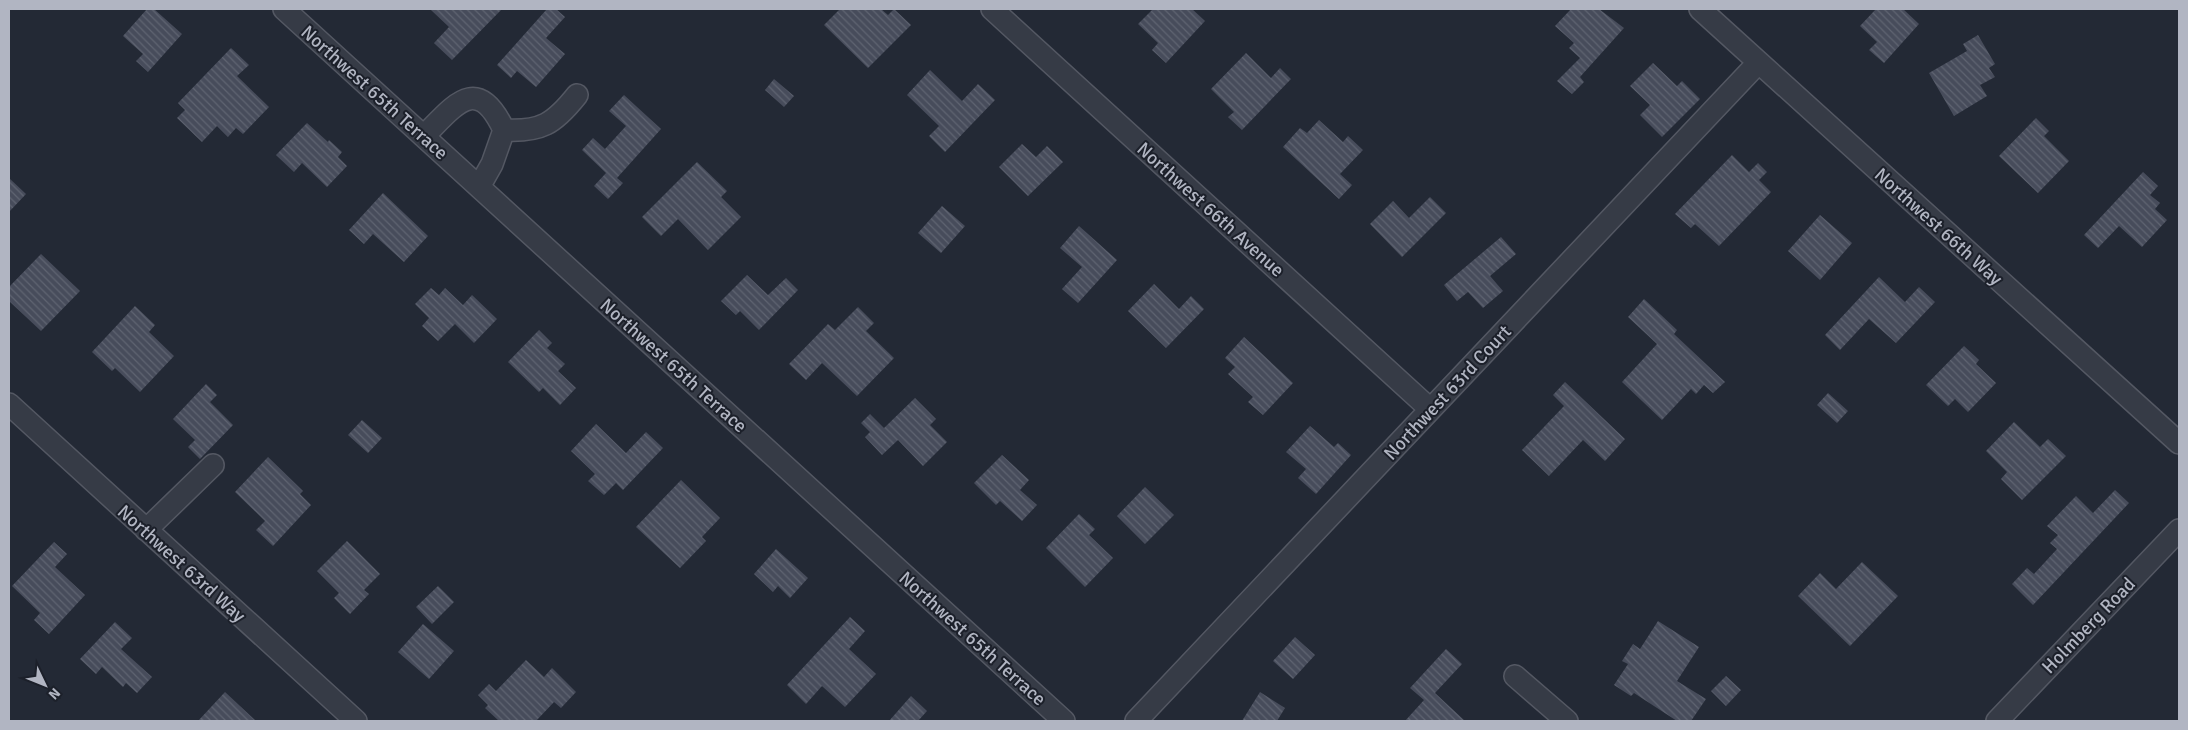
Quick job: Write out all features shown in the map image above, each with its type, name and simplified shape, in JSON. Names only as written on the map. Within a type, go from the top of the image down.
[{"type":"street","name":"Northwest 65th Terrace","points":[[284,9],[1064,721]]},
{"type":"street","name":"Northwest 66th Avenue","points":[[992,9],[1430,409]]},
{"type":"street","name":"Northwest 66th Way","points":[[1700,9],[2179,443]]},
{"type":"street","name":"Northwest 63rd Court","points":[[1136,721],[1758,63]]},
{"type":"street","points":[[504,130],[525,131],[537,129],[552,122],[561,116],[577,95]]},
{"type":"street","points":[[424,136],[445,114],[466,97],[477,97],[488,104],[504,130]]},
{"type":"street","points":[[479,187],[492,164],[504,130]]},
{"type":"street","name":"Northwest 63rd Way","points":[[9,404],[356,721]]},
{"type":"street","points":[[146,530],[213,466]]},
{"type":"street","name":"Holmberg Road","points":[[1997,721],[2179,530]]},
{"type":"street","points":[[1515,676],[1567,721]]},
{"type":"building","points":[[147,9],[154,9],[182,34],[148,72],[136,61],[143,54],[123,36]]},
{"type":"building","points":[[430,9],[502,9],[452,60],[434,43],[449,27]]},
{"type":"building","points":[[547,9],[556,9],[565,17],[546,38],[565,54],[536,87],[517,71],[511,78],[497,65]]},
{"type":"building","points":[[840,9],[881,9],[888,15],[894,9],[911,25],[868,68],[824,25]]},
{"type":"building","points":[[1153,9],[1192,9],[1205,21],[1166,63],[1152,50],[1158,43],[1138,24]]},
{"type":"building","points":[[1571,9],[1599,9],[1624,28],[1580,77],[1584,82],[1572,94],[1557,81],[1580,58],[1569,48],[1574,43],[1555,26]]},
{"type":"building","points":[[1876,9],[1903,9],[1919,24],[1884,63],[1869,50],[1877,42],[1860,26]]},
{"type":"building","points":[[1978,35],[1995,64],[1989,68],[1995,77],[1980,85],[1987,96],[1954,116],[1929,73],[1967,51],[1963,44]]},
{"type":"building","points":[[231,48],[249,65],[237,76],[269,107],[243,134],[236,128],[228,137],[217,126],[202,142],[177,118],[185,110],[178,103]]},
{"type":"building","points":[[1246,53],[1271,78],[1280,68],[1291,79],[1242,130],[1228,117],[1234,112],[1211,89]]},
{"type":"building","points":[[1653,63],[1677,86],[1682,81],[1700,99],[1662,137],[1640,115],[1650,105],[1630,86]]},
{"type":"building","points":[[930,70],[962,101],[978,84],[995,100],[945,152],[929,136],[939,126],[907,95]]},
{"type":"building","points":[[774,79],[794,96],[784,107],[765,90]]},
{"type":"building","points":[[624,95],[661,129],[617,178],[623,183],[608,199],[594,186],[606,173],[582,150],[593,138],[605,149],[626,126],[609,111]]},
{"type":"building","points":[[2036,118],[2049,131],[2044,136],[2069,161],[2038,193],[1999,156]]},
{"type":"building","points":[[1319,120],[1343,142],[1348,136],[1363,150],[1340,174],[1352,185],[1339,199],[1283,147],[1300,128],[1307,133]]},
{"type":"building","points":[[307,123],[342,152],[338,157],[347,166],[327,187],[302,163],[294,172],[276,155]]},
{"type":"building","points":[[1022,144],[1036,157],[1047,146],[1063,162],[1028,196],[999,167]]},
{"type":"building","points":[[1732,155],[1749,172],[1758,163],[1767,172],[1759,180],[1771,192],[1719,246],[1695,224],[1691,228],[1675,214]]},
{"type":"building","points":[[697,162],[727,191],[721,197],[741,217],[708,250],[678,219],[661,236],[642,217]]},
{"type":"building","points":[[2143,172],[2158,186],[2150,195],[2160,203],[2155,209],[2167,220],[2142,247],[2119,226],[2098,248],[2084,235]]},
{"type":"building","points":[[9,178],[26,194],[9,212]]},
{"type":"building","points":[[383,193],[428,236],[404,262],[373,234],[364,244],[349,230]]},
{"type":"building","points":[[1430,197],[1446,213],[1402,257],[1370,224],[1393,201],[1409,218]]},
{"type":"building","points":[[942,206],[965,226],[941,253],[918,233]]},
{"type":"building","points":[[1820,215],[1852,243],[1820,280],[1788,251]]},
{"type":"building","points":[[1079,226],[1117,260],[1078,303],[1062,289],[1082,267],[1060,248]]},
{"type":"building","points":[[1501,237],[1516,254],[1490,276],[1503,291],[1483,308],[1468,292],[1457,301],[1444,285]]},
{"type":"building","points":[[41,254],[80,291],[41,331],[9,301],[9,287]]},
{"type":"building","points":[[747,275],[768,295],[786,278],[798,290],[759,330],[740,311],[736,315],[721,301]]},
{"type":"building","points":[[1879,277],[1905,302],[1919,287],[1935,302],[1896,343],[1869,319],[1840,350],[1825,335]]},
{"type":"building","points":[[1154,284],[1179,309],[1191,296],[1204,309],[1166,348],[1128,311]]},
{"type":"building","points":[[431,288],[439,295],[445,288],[463,305],[472,295],[497,319],[474,343],[455,324],[438,341],[422,326],[429,318],[415,304]]},
{"type":"building","points":[[1644,299],[1677,330],[1674,334],[1725,382],[1713,393],[1704,385],[1696,394],[1691,389],[1662,420],[1622,382],[1657,344],[1628,317]]},
{"type":"building","points":[[135,306],[155,325],[149,332],[174,356],[140,392],[115,368],[112,371],[92,352]]},
{"type":"building","points":[[858,307],[874,323],[866,331],[894,358],[857,396],[822,363],[806,380],[789,364],[828,324],[835,330]]},
{"type":"building","points":[[539,330],[552,343],[547,348],[565,364],[558,371],[576,388],[560,405],[543,388],[539,392],[508,362]]},
{"type":"building","points":[[1244,337],[1293,383],[1263,415],[1248,402],[1253,397],[1228,374],[1235,367],[1225,358]]},
{"type":"building","points":[[1964,346],[1979,360],[1976,364],[1996,383],[1968,412],[1955,399],[1948,406],[1926,385]]},
{"type":"building","points":[[1565,382],[1625,439],[1605,461],[1583,440],[1549,476],[1522,450],[1564,406],[1553,395]]},
{"type":"building","points":[[206,384],[217,395],[210,402],[233,425],[200,459],[188,447],[195,440],[173,419]]},
{"type":"building","points":[[1828,393],[1848,411],[1837,423],[1817,405]]},
{"type":"building","points":[[915,398],[936,419],[930,425],[947,442],[923,466],[898,440],[882,455],[865,437],[870,432],[861,423],[870,414],[884,428]]},
{"type":"building","points":[[362,420],[382,438],[368,453],[348,435]]},
{"type":"building","points":[[2014,422],[2040,447],[2048,439],[2066,456],[2022,500],[2001,479],[2007,472],[1986,451]]},
{"type":"building","points":[[596,424],[626,453],[646,432],[663,448],[623,490],[616,483],[604,495],[588,481],[595,474],[571,451]]},
{"type":"building","points":[[1310,426],[1334,447],[1338,443],[1351,455],[1316,494],[1298,478],[1306,469],[1286,452]]},
{"type":"building","points":[[1002,455],[1029,480],[1020,490],[1037,505],[1022,521],[1000,501],[996,505],[974,483]]},
{"type":"building","points":[[268,457],[303,491],[300,494],[311,505],[273,546],[256,530],[265,521],[235,492]]},
{"type":"building","points":[[681,480],[720,518],[702,537],[706,541],[680,568],[636,527]]},
{"type":"building","points":[[1145,487],[1174,515],[1145,544],[1117,516]]},
{"type":"building","points":[[2115,490],[2129,503],[2033,605],[2012,584],[2027,568],[2034,574],[2057,549],[2050,543],[2058,535],[2047,526],[2076,496],[2093,513]]},
{"type":"building","points":[[1079,514],[1095,529],[1089,535],[1113,558],[1085,587],[1046,548]]},
{"type":"building","points":[[347,541],[380,574],[364,590],[369,594],[350,614],[334,598],[339,593],[317,571]]},
{"type":"building","points":[[54,542],[67,554],[55,567],[85,595],[49,634],[34,620],[40,613],[12,586]]},
{"type":"building","points":[[776,549],[808,578],[790,598],[778,586],[773,592],[754,574]]},
{"type":"building","points":[[1862,562],[1898,596],[1850,646],[1798,596],[1820,573],[1836,589]]},
{"type":"building","points":[[438,586],[454,602],[432,624],[416,607]]},
{"type":"building","points":[[850,617],[865,631],[849,649],[876,674],[845,707],[822,686],[806,704],[787,685]]},
{"type":"building","points":[[1658,621],[1699,647],[1677,681],[1706,699],[1691,721],[1677,721],[1634,693],[1631,696],[1614,685],[1628,664],[1622,661],[1633,644],[1640,649]]},
{"type":"building","points":[[115,622],[132,638],[121,649],[152,677],[137,693],[126,683],[123,687],[102,667],[96,674],[80,659]]},
{"type":"building","points":[[423,624],[454,651],[429,679],[398,652]]},
{"type":"building","points":[[1295,637],[1315,655],[1293,679],[1273,661]]},
{"type":"building","points":[[1446,649],[1462,664],[1435,693],[1465,721],[1405,721],[1424,700],[1410,688]]},
{"type":"building","points":[[526,660],[544,677],[552,668],[576,692],[561,708],[554,702],[536,721],[499,721],[485,708],[488,705],[478,695],[489,684],[496,691]]},
{"type":"building","points":[[1726,676],[1741,690],[1726,706],[1711,691]]},
{"type":"building","points":[[225,692],[256,721],[198,721]]},
{"type":"building","points":[[1260,692],[1285,708],[1277,721],[1242,721]]},
{"type":"building","points":[[911,696],[927,711],[918,721],[889,721]]}]
